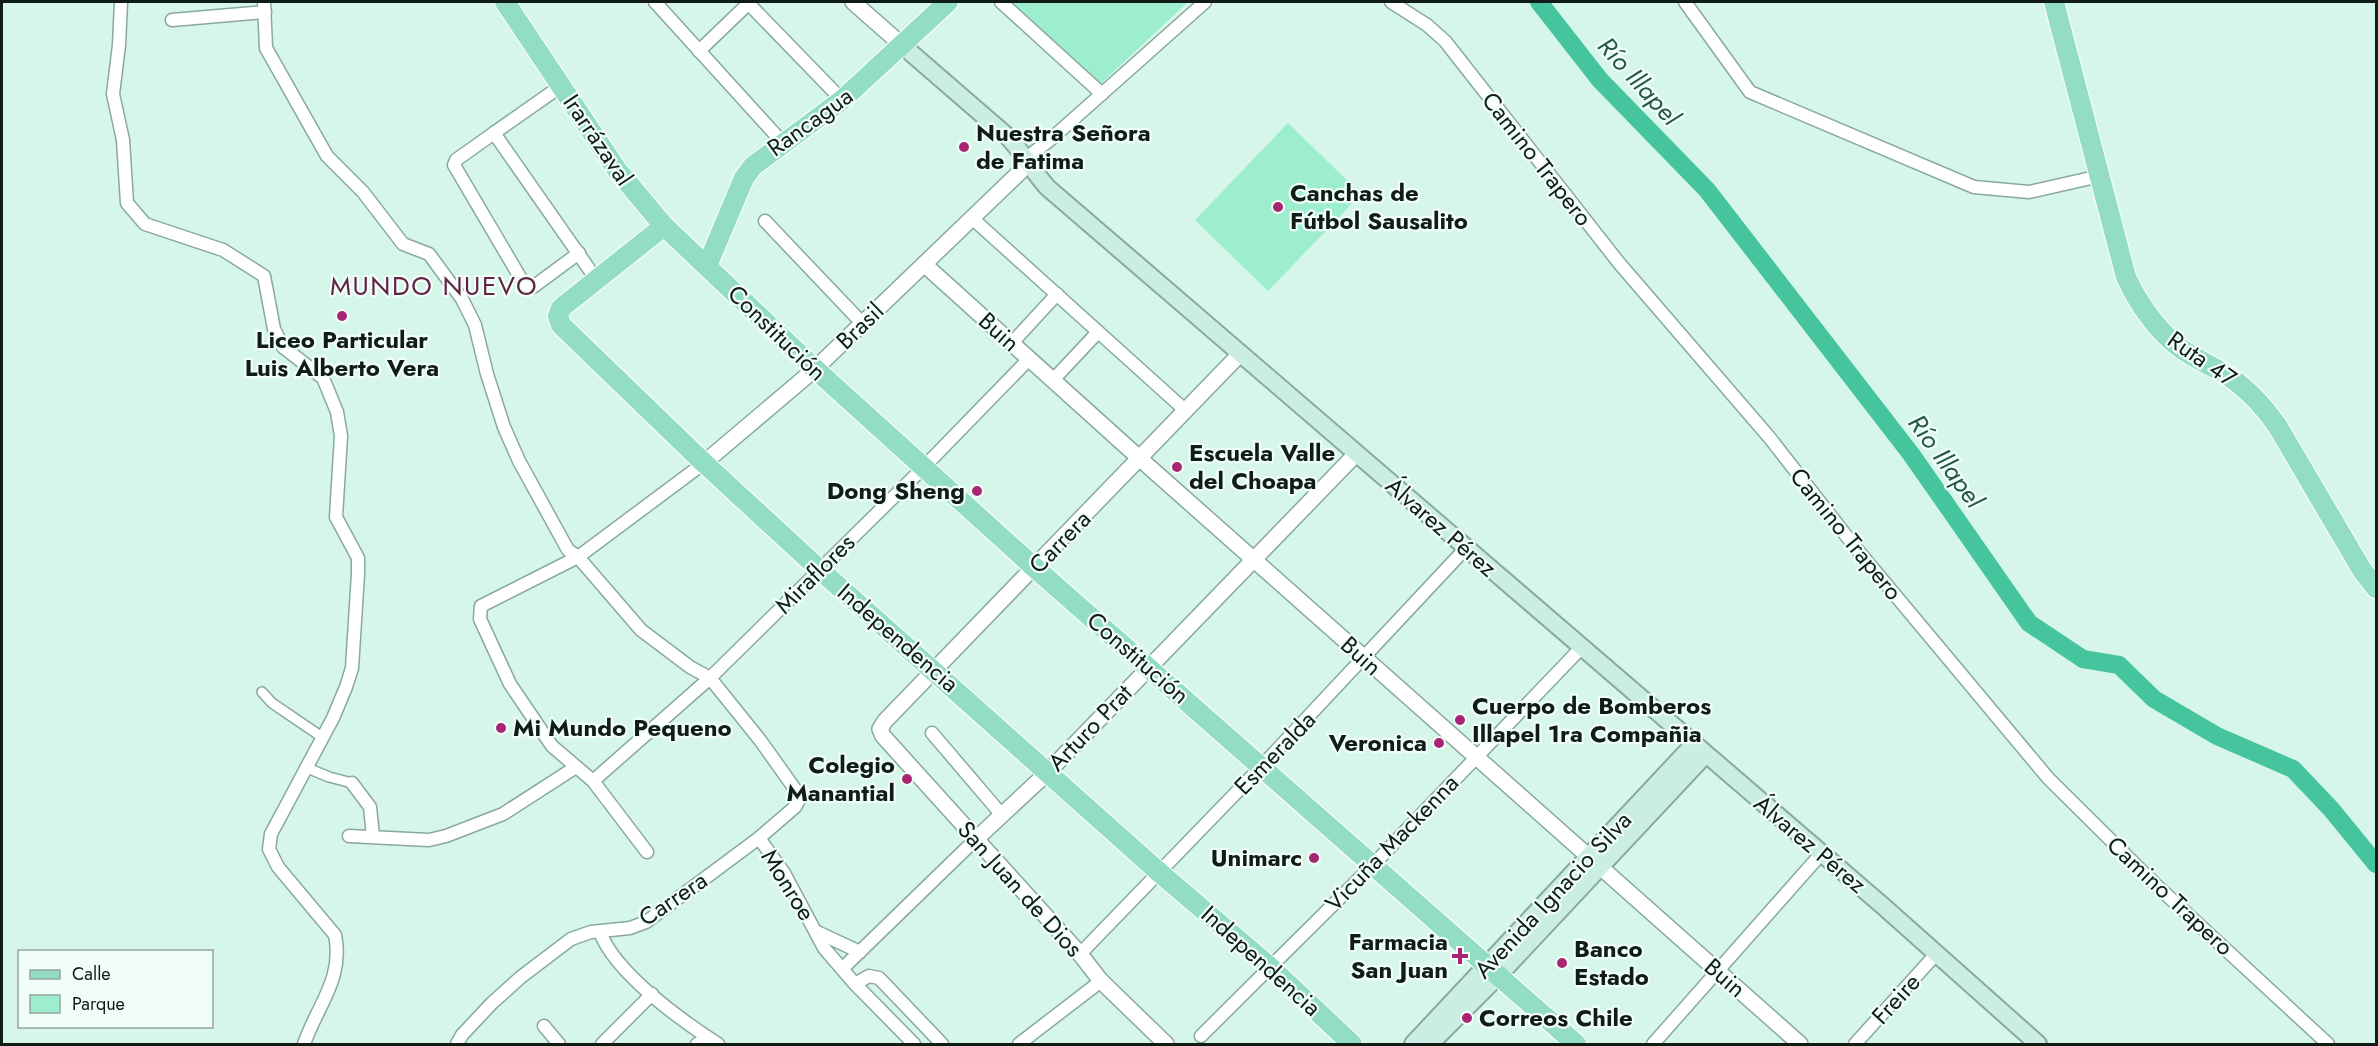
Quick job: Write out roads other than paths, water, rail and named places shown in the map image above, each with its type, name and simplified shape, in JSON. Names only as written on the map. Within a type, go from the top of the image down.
[{"type":"main road","name":"Irarrázaval","points":[[505,2],[617,171],[664,226],[707,266]]},
{"type":"main road","name":"Rancagua","points":[[707,266],[744,178],[759,160],[842,100],[948,2]]},
{"type":"main road","name":"Ruta 47","points":[[2054,2],[2126,277],[2146,313],[2175,344],[2234,380],[2262,406],[2278,427],[2362,570],[2376,588]]},
{"type":"main road","name":"Álvarez Pérez","points":[[903,46],[1007,136],[1048,188],[2038,1044]]},
{"type":"main road","name":"Independencia","points":[[664,226],[561,308],[558,316],[559,322],[704,463],[819,570],[1160,873],[1270,967],[1352,1044]]},
{"type":"main road","name":"Constitución","points":[[707,266],[815,369],[1035,568],[1576,1044]]},
{"type":"main road","name":"Avenida Ignacio Silva","points":[[1430,1044],[1493,971],[1699,750]]},
{"type":"main road","name":"Avenida Ignacio Silva","points":[[1413,1044],[1493,971]]},
{"type":"street","points":[[121,2],[113,94],[123,140],[127,203],[145,224],[224,250],[264,276],[274,329],[283,347],[323,378],[337,412],[341,436],[336,517],[358,558],[352,668],[342,697],[271,834],[269,849],[278,867],[335,935],[337,944],[336,969],[332,986],[310,1027],[304,1044]]},
{"type":"street","points":[[656,2],[783,143]]},
{"type":"street","points":[[699,51],[749,2],[842,100]]},
{"type":"street","name":"Álvarez Pérez","points":[[853,2],[903,46]]},
{"type":"street","points":[[1001,2],[1101,94]]},
{"type":"street","name":"Brasil","points":[[576,766],[552,746],[510,684],[480,620],[481,606],[578,557],[704,463],[815,369],[973,219],[1021,171],[1033,153],[1205,2]]},
{"type":"street","name":"Camino Trapero","points":[[1391,2],[1427,25],[1445,41],[1612,255],[1769,437],[1855,547],[2048,778],[2157,886],[2328,1044]]},
{"type":"street","points":[[1685,2],[1750,92],[1974,187],[2029,192],[2100,176]]},
{"type":"street","points":[[172,20],[264,7],[266,48],[327,156],[363,192],[403,244],[429,254],[462,299],[475,325],[493,394],[519,461],[568,550],[578,557],[641,630],[690,667],[710,678]]},
{"type":"street","points":[[561,86],[456,160],[454,165],[528,288],[533,287],[579,253]]},
{"type":"street","points":[[494,133],[596,279]]},
{"type":"street","points":[[973,219],[1186,411]]},
{"type":"street","points":[[765,221],[862,323]]},
{"type":"street","name":"Buin","points":[[925,265],[1140,459],[1800,1044]]},
{"type":"street","points":[[1012,343],[1057,294]]},
{"type":"street","points":[[1053,380],[1098,332]]},
{"type":"street","name":"Carrera","points":[[880,729],[885,721],[1240,354]]},
{"type":"street","name":"Miraflores","points":[[593,781],[710,678],[924,467],[1029,359]]},
{"type":"street","name":"Arturo Prat","points":[[842,969],[1001,814],[1047,773],[1356,454]]},
{"type":"street","name":"Esmeralda","points":[[1080,954],[1262,767],[1466,548]]},
{"type":"street","name":"Vicuña Mackenna","points":[[1201,1036],[1373,865],[1581,648]]},
{"type":"street","name":"Carrera","points":[[457,1044],[462,1035],[521,977],[571,939],[591,932],[630,928],[646,922],[759,838],[795,807],[799,800],[793,784],[710,678]]},
{"type":"street","points":[[262,692],[272,703],[322,737]]},
{"type":"street","name":"San Juan de Dios","points":[[880,729],[975,840],[1080,954],[1101,981],[1166,1044]]},
{"type":"street","points":[[932,733],[1001,814]]},
{"type":"street","points":[[349,836],[429,840],[446,836],[503,814],[576,766],[593,781],[647,852]]},
{"type":"street","points":[[305,767],[352,783],[370,807],[373,836]]},
{"type":"street","name":"Monroe","points":[[759,838],[784,873],[804,913],[818,932],[824,948],[855,984],[914,1044]]},
{"type":"street","points":[[1653,1044],[1821,854]]},
{"type":"street","points":[[600,932],[606,947],[632,978],[708,1042]]},
{"type":"street","name":"Monroe","points":[[818,932],[860,952]]},
{"type":"street","name":"Freire","points":[[1855,1044],[1936,954]]},
{"type":"street","points":[[855,984],[869,976],[879,978],[942,1044]]},
{"type":"street","points":[[1019,1044],[1101,981]]},
{"type":"street","points":[[602,1044],[652,994]]},
{"type":"street","points":[[544,1026],[559,1044]]},
{"type":"waterway","name":"Río Illapel","points":[[1539,2],[1600,80],[1707,190],[1911,454],[2029,623],[2083,659],[2119,665],[2154,699],[2217,736],[2293,769],[2331,809],[2376,864]]},
{"type":"place","name":"Nuestra Señora de Fatima","points":[[964,147]]},
{"type":"place","name":"Canchas de Fútbol Sausalito","points":[[1278,207]]},
{"type":"place","name":"Liceo Particular Luis Alberto Vera","points":[[342,316]]},
{"type":"place","name":"Escuela Valle del Choapa","points":[[1177,467]]},
{"type":"place","name":"Dong Sheng","points":[[977,491]]},
{"type":"place","name":"Cuerpo de Bomberos Illapel 1ra Compañia","points":[[1460,720]]},
{"type":"place","name":"Mi Mundo Pequeno","points":[[501,728]]},
{"type":"place","name":"Veronica","points":[[1439,743]]},
{"type":"place","name":"Colegio Manantial","points":[[907,779]]},
{"type":"place","name":"Unimarc","points":[[1314,858]]},
{"type":"place","name":"Farmacia San Juan","points":[[1460,956]]},
{"type":"place","name":"Banco Estado","points":[[1562,963]]},
{"type":"place","name":"Correos Chile","points":[[1467,1018]]},
{"type":"district","name":"MUNDO NUEVO","points":[[434,286]]}]
